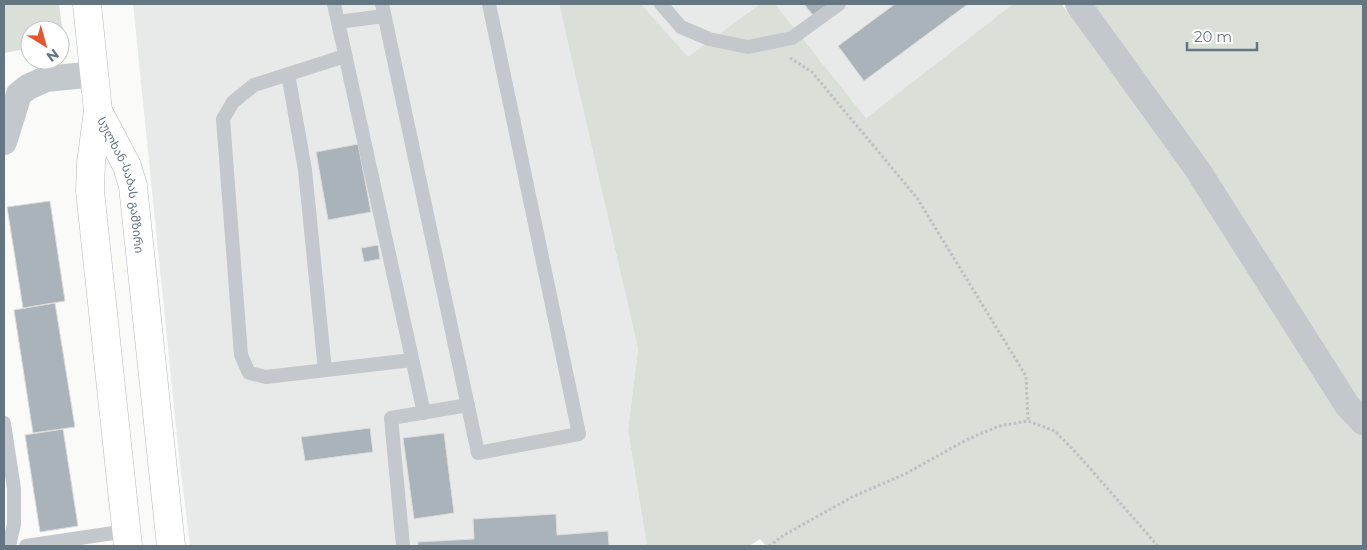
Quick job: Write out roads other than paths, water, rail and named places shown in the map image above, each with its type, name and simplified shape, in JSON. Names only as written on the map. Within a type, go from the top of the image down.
[{"type":"main road","points":[[87,4],[98,111]]},
{"type":"main road","name":"სულხან-საბას გამზირი","points":[[98,111],[91,163],[90,191],[128,539]]},
{"type":"main road","name":"სულხან-საბას გამზირი","points":[[98,111],[127,166],[132,186],[172,546]]},
{"type":"street","points":[[1078,4],[1197,169],[1347,404],[1363,422]]},
{"type":"street","points":[[4,142],[20,94],[28,87],[46,79],[94,74]]},
{"type":"lane","points":[[334,4],[424,413]]},
{"type":"lane","points":[[338,22],[383,10],[478,453],[579,434],[489,4]]},
{"type":"lane","points":[[660,4],[681,27],[709,39],[748,47],[792,38],[839,4]]},
{"type":"lane","points":[[345,56],[254,84],[233,102],[223,119],[241,355],[249,373],[266,377],[412,360]]},
{"type":"lane","points":[[288,74],[305,170],[325,370]]},
{"type":"lane","points":[[403,546],[391,418],[468,405]]},
{"type":"lane","points":[[4,424],[14,488],[14,524],[10,546]]},
{"type":"lane","points":[[26,546],[128,539]]}]
